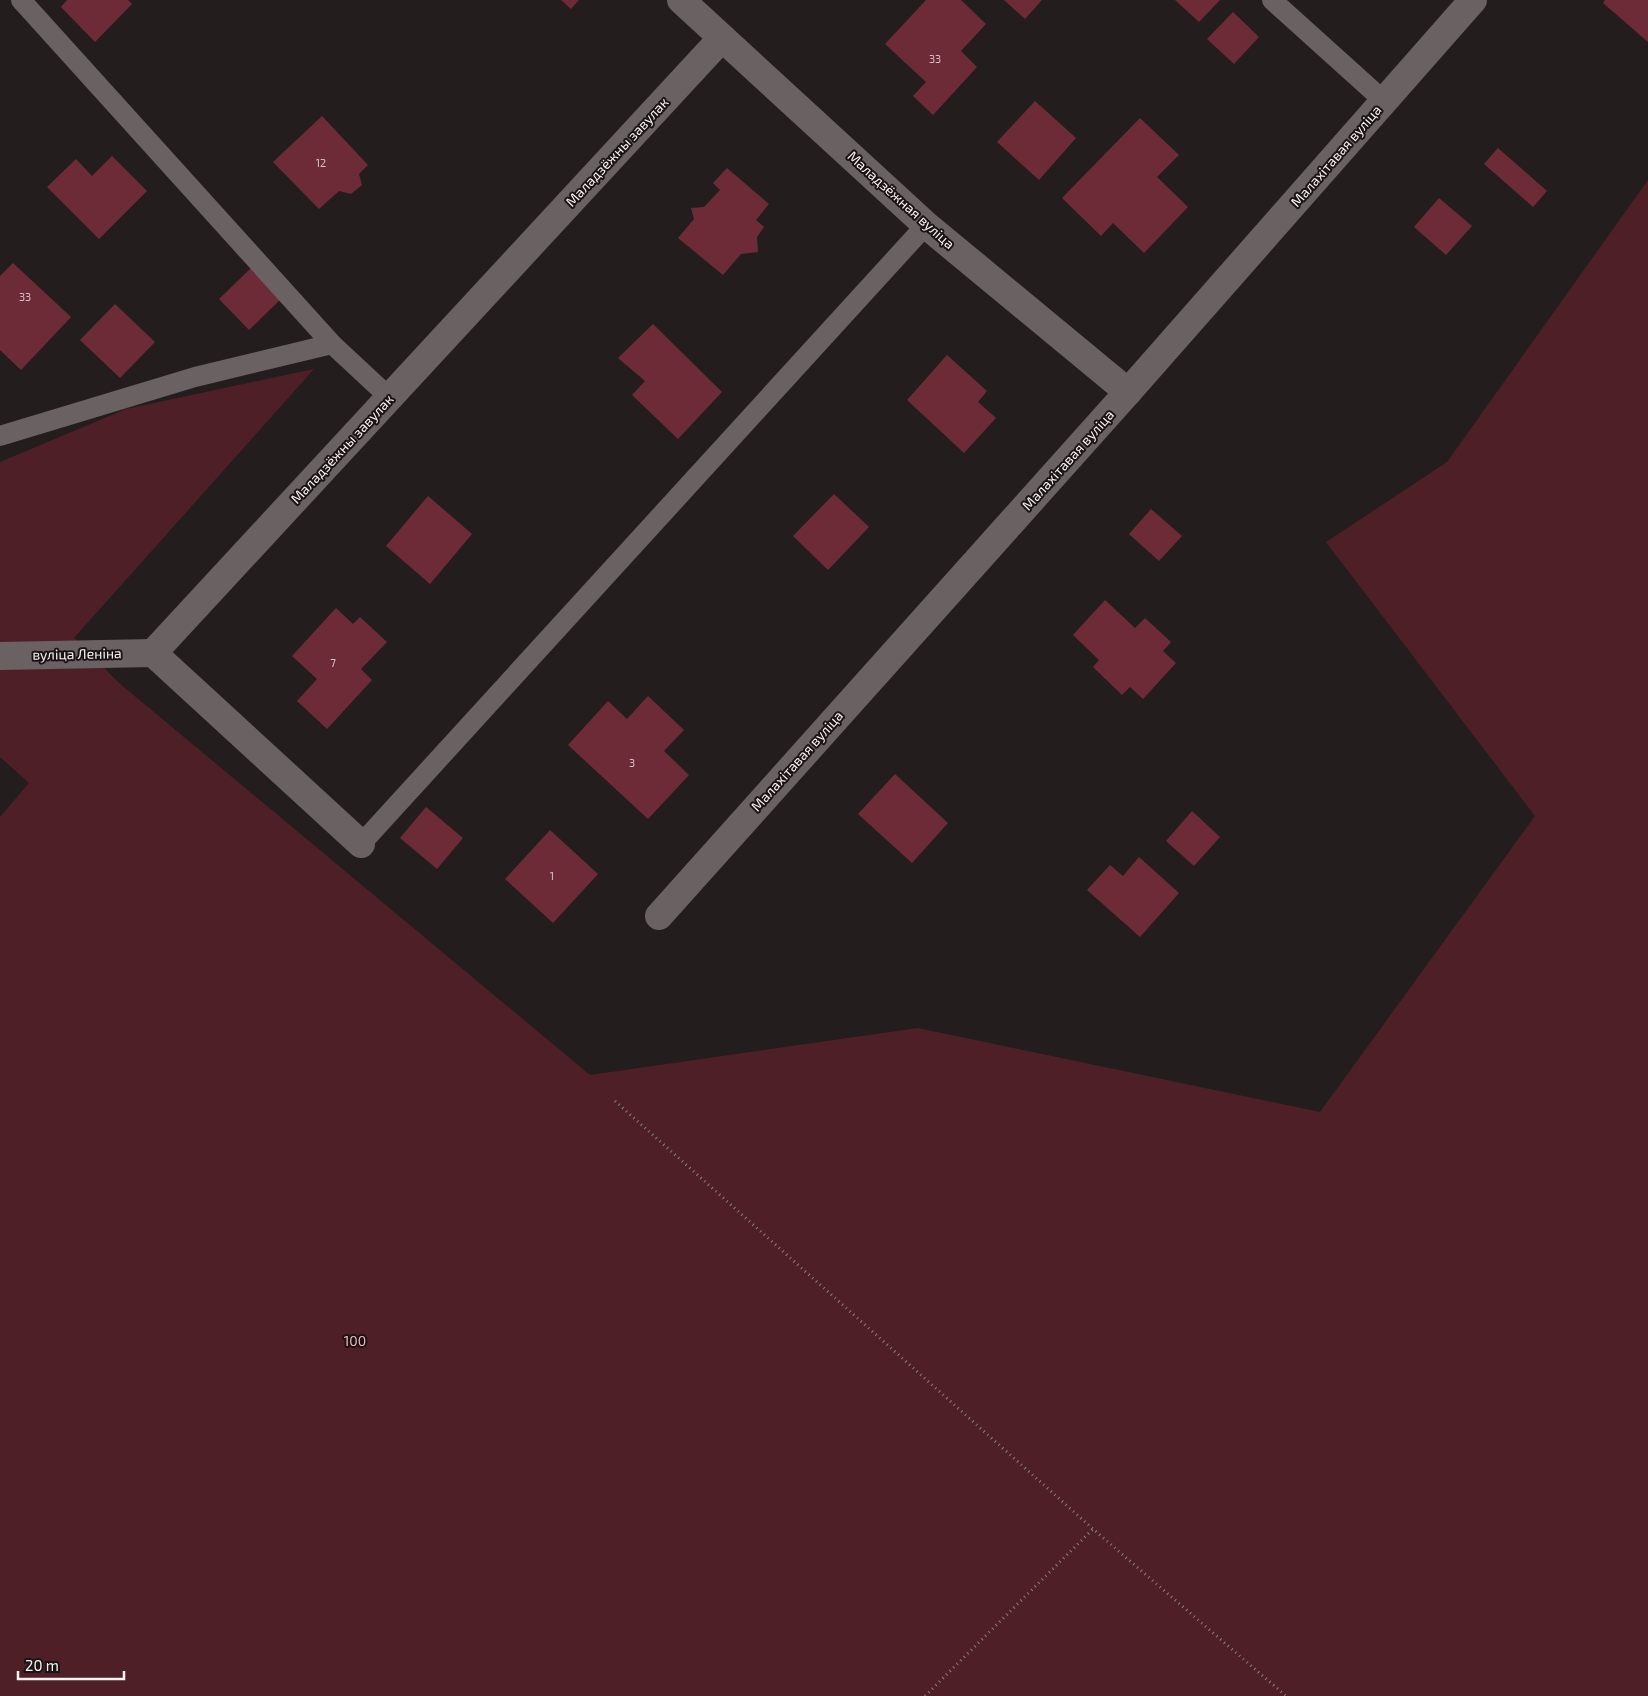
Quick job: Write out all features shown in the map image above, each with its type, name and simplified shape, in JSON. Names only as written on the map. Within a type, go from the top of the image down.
[{"type":"street","name":"Маладзёжная вуліца","points":[[681,0],[926,225],[1128,392]]},
{"type":"street","name":"Малахітавая вуліца","points":[[659,916],[1128,392],[1473,0]]},
{"type":"street","name":"Маладзёжны завулак","points":[[153,653],[722,38]]},
{"type":"street","points":[[153,653],[361,844]]},
{"type":"street","name":"вуліца Леніна","points":[[0,656],[153,653]]},
{"type":"lane","points":[[21,0],[332,344],[390,398]]},
{"type":"lane","points":[[1272,0],[1384,101]]},
{"type":"lane","points":[[361,844],[926,225]]},
{"type":"lane","points":[[0,436],[195,377],[332,344]]},
{"type":"path","points":[[615,1101],[1093,1529],[1286,1696]]},
{"type":"path","points":[[925,1696],[1093,1529]]},
{"type":"green space","name":"100","points":[[1648,180],[1648,1696],[0,1696],[0,817],[29,783],[0,757],[0,462],[126,409],[314,369],[74,638],[119,683],[590,1075],[918,1028],[1320,1112],[1535,816],[1326,542],[1447,462]]},
{"type":"building","points":[[67,0],[128,0],[132,4],[95,42],[61,7]]},
{"type":"building","points":[[561,0],[579,0],[571,9]]},
{"type":"building","points":[[926,0],[961,0],[986,24],[961,51],[977,67],[933,115],[913,96],[926,82],[885,44]]},
{"type":"building","points":[[1004,0],[1042,0],[1025,19]]},
{"type":"building","points":[[1175,0],[1220,0],[1199,22]]},
{"type":"building","points":[[1605,0],[1648,0],[1648,42],[1603,3]]},
{"type":"building","points":[[1233,12],[1259,37],[1234,64],[1207,39]]},
{"type":"building","points":[[1035,101],[1076,138],[1039,180],[997,142]]},
{"type":"building","points":[[322,116],[368,165],[359,174],[362,185],[351,194],[339,191],[319,209],[273,162]]},
{"type":"building","points":[[1140,118],[1179,155],[1157,177],[1188,207],[1144,253],[1113,223],[1101,236],[1062,198]]},
{"type":"building","points":[[1498,148],[1547,191],[1533,207],[1484,164]]},
{"type":"building","points":[[112,156],[147,191],[99,239],[47,187],[76,159],[92,176]]},
{"type":"building","points":[[727,168],[769,204],[756,220],[764,227],[757,237],[758,252],[741,254],[723,275],[678,238],[694,219],[691,208],[704,207],[720,190],[713,183]]},
{"type":"building","points":[[1439,198],[1472,226],[1446,255],[1414,227]]},
{"type":"building","points":[[13,263],[71,317],[21,370],[0,350],[0,276]]},
{"type":"building","points":[[251,268],[281,299],[249,330],[219,299]]},
{"type":"building","points":[[115,304],[155,342],[120,378],[80,340]]},
{"type":"building","points":[[653,324],[722,392],[678,439],[632,395],[645,381],[618,358]]},
{"type":"building","points":[[947,355],[987,391],[978,402],[996,418],[964,453],[907,400]]},
{"type":"building","points":[[834,494],[869,527],[828,570],[793,536]]},
{"type":"building","points":[[428,496],[472,534],[430,584],[386,546]]},
{"type":"building","points":[[1151,509],[1182,536],[1159,561],[1129,534]]},
{"type":"building","points":[[1105,600],[1135,628],[1145,618],[1171,642],[1163,651],[1176,663],[1143,699],[1130,687],[1122,695],[1093,667],[1099,660],[1073,635]]},
{"type":"building","points":[[336,608],[353,624],[360,617],[387,642],[361,669],[372,680],[327,729],[297,701],[317,679],[292,656]]},
{"type":"building","points":[[648,696],[684,730],[664,751],[689,775],[648,819],[568,745],[608,701],[627,719]]},
{"type":"building","points":[[895,774],[948,823],[912,863],[858,814]]},
{"type":"building","points":[[426,807],[463,838],[437,869],[400,838]]},
{"type":"building","points":[[1192,811],[1220,837],[1194,866],[1166,841]]},
{"type":"building","points":[[550,830],[598,874],[553,923],[505,879]]},
{"type":"building","points":[[1139,857],[1179,893],[1140,937],[1087,890],[1110,865],[1123,876]]}]
